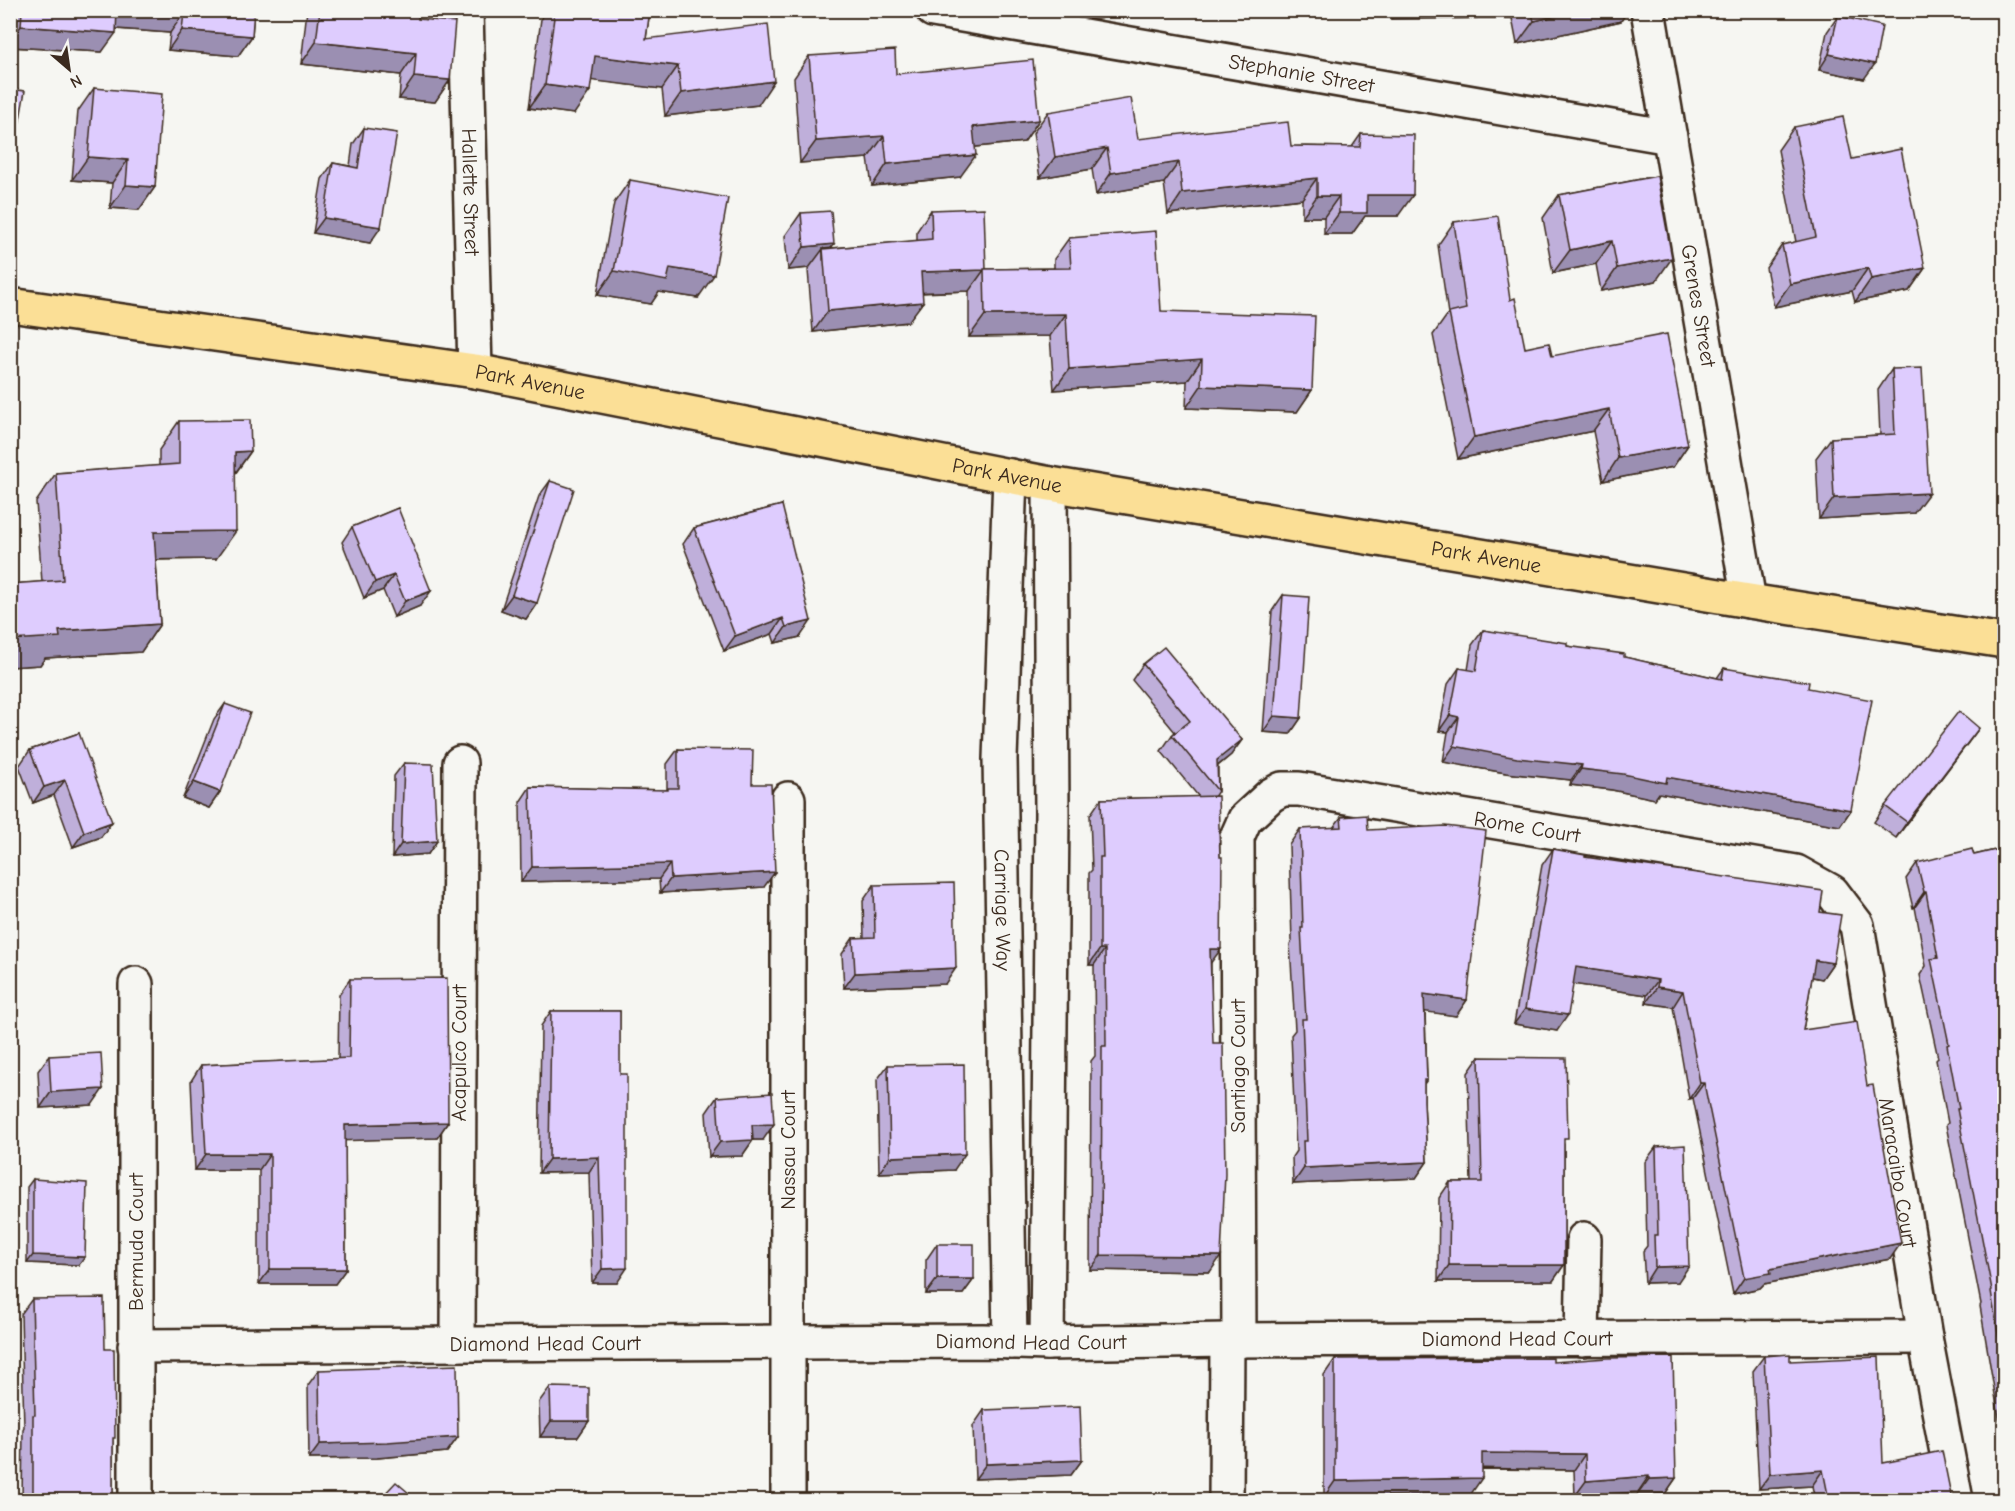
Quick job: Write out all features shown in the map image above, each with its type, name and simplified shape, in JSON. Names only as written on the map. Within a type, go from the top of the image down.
[{"type":"main road","name":"Park Avenue","points":[[10,305],[476,371],[1050,484],[1749,601],[2004,641]]},
{"type":"street","name":"Hallette Street","points":[[466,10],[476,371]]},
{"type":"street","name":"Stephanie Street","points":[[933,10],[1670,137]]},
{"type":"street","name":"Grenes Street","points":[[1648,10],[1749,601]]},
{"type":"street","name":"Carriage Way","points":[[1010,476],[1000,759],[1010,1342]]},
{"type":"street","points":[[1047,1343],[1051,926],[1050,484]]},
{"type":"street","name":"Acapulco Court","points":[[458,1344],[460,762]]},
{"type":"street","name":"Rome Court","points":[[1263,802],[1270,795],[1282,789],[1299,789],[1796,872]]},
{"type":"street","name":"Nassau Court","points":[[788,799],[788,1500]]},
{"type":"street","name":"Santiago Court","points":[[1226,1500],[1233,1340],[1238,837],[1245,819],[1263,802]]},
{"type":"street","name":"Maracaibo Court","points":[[1796,872],[1832,892],[1857,925],[1925,1337],[1956,1500]]},
{"type":"street","points":[[1003,926],[1051,926]]},
{"type":"street","name":"Bermuda Court","points":[[135,1500],[136,984]]},
{"type":"street","points":[[1582,1339],[1584,1239]]},
{"type":"street","name":"Diamond Head Court","points":[[135,1346],[1925,1337]]},
{"type":"building","points":[[22,10],[117,10],[116,33],[21,26]]},
{"type":"building","points":[[147,10],[254,10],[252,36],[182,30],[184,13]]},
{"type":"building","points":[[320,10],[419,10],[418,19],[455,22],[450,80],[414,77],[416,53],[316,42]]},
{"type":"building","points":[[555,10],[650,10],[646,39],[768,24],[774,81],[681,93],[678,66],[595,56],[590,91],[545,85]]},
{"type":"building","points":[[1531,10],[1580,10],[1534,21]]},
{"type":"building","points":[[1838,16],[1882,26],[1875,64],[1829,54]]},
{"type":"building","points":[[895,50],[896,74],[1033,60],[1039,120],[973,127],[976,155],[887,164],[884,136],[816,141],[809,56]]},
{"type":"building","points":[[94,88],[162,94],[155,187],[126,185],[128,160],[88,157]]},
{"type":"building","points":[[10,89],[25,91],[11,170],[10,170]]},
{"type":"building","points":[[1131,98],[1138,139],[1288,122],[1291,146],[1360,147],[1361,134],[1414,135],[1413,195],[1367,195],[1367,213],[1339,213],[1339,196],[1317,196],[1317,178],[1182,193],[1179,162],[1111,173],[1107,148],[1055,157],[1048,112]]},
{"type":"building","points":[[1843,117],[1852,159],[1901,149],[1925,268],[1871,279],[1868,268],[1790,284],[1782,245],[1816,237],[1794,127]]},
{"type":"building","points":[[364,128],[397,133],[381,227],[324,218],[333,163],[358,168]]},
{"type":"building","points":[[1657,176],[1672,258],[1617,268],[1612,241],[1570,250],[1559,195]]},
{"type":"building","points":[[630,180],[728,198],[714,275],[670,268],[667,281],[614,271]]},
{"type":"building","points":[[984,208],[986,270],[921,272],[923,302],[828,311],[823,249],[932,239],[931,210]]},
{"type":"building","points":[[831,211],[834,244],[804,247],[801,213]]},
{"type":"building","points":[[1498,216],[1510,300],[1515,298],[1525,348],[1549,343],[1552,356],[1667,334],[1688,445],[1618,458],[1609,409],[1474,437],[1449,313],[1466,309],[1454,222]]},
{"type":"building","points":[[1156,231],[1161,311],[1315,316],[1312,390],[1201,386],[1202,359],[1069,369],[1066,314],[985,315],[984,269],[1071,268],[1069,238]]},
{"type":"building","points":[[1922,368],[1929,493],[1834,498],[1831,438],[1895,434],[1892,369]]},
{"type":"building","points":[[250,420],[251,451],[235,452],[236,531],[154,532],[160,624],[59,631],[60,637],[10,640],[10,584],[63,580],[56,473],[179,464],[179,421]]},
{"type":"building","points":[[550,481],[574,489],[537,603],[512,595]]},
{"type":"building","points":[[782,505],[811,621],[786,627],[783,618],[735,636],[694,528]]},
{"type":"building","points":[[398,508],[431,591],[405,601],[394,575],[375,582],[352,527]]},
{"type":"building","points":[[1283,595],[1309,597],[1301,718],[1274,716]]},
{"type":"building","points":[[1483,630],[1624,654],[1624,657],[1722,679],[1724,668],[1809,682],[1808,688],[1872,700],[1851,810],[1667,777],[1666,783],[1623,774],[1581,769],[1582,765],[1517,758],[1454,746],[1459,717],[1450,715],[1459,668],[1476,671]]},
{"type":"building","points":[[1164,647],[1242,740],[1217,760],[1218,791],[1172,735],[1190,721],[1143,664]]},
{"type":"building","points":[[225,704],[250,713],[220,792],[194,782]]},
{"type":"building","points":[[1959,711],[1979,728],[1907,822],[1885,806]]},
{"type":"building","points":[[79,733],[112,822],[84,832],[65,780],[44,787],[30,750]]},
{"type":"building","points":[[678,749],[753,750],[752,784],[771,784],[775,872],[671,878],[670,864],[532,867],[530,787],[668,790],[668,788],[678,788]]},
{"type":"building","points":[[404,763],[433,764],[437,841],[401,844]]},
{"type":"building","points":[[1218,796],[1220,857],[1222,857],[1221,949],[1210,949],[1213,1043],[1223,1043],[1225,1174],[1221,1256],[1101,1255],[1102,1046],[1106,1046],[1105,949],[1100,949],[1100,857],[1103,857],[1101,799]]},
{"type":"building","points":[[1367,815],[1368,830],[1445,826],[1486,831],[1467,1000],[1424,994],[1427,1080],[1424,1080],[1424,1101],[1427,1162],[1304,1168],[1303,1141],[1307,1141],[1302,1019],[1306,1019],[1301,928],[1303,928],[1300,829],[1342,827],[1341,817]]},
{"type":"building","points":[[2004,848],[2004,1371],[1992,1290],[1957,1109],[1959,1109],[1947,1045],[1949,1044],[1931,959],[1938,958],[1926,892],[1924,892],[1917,863],[1972,849],[1974,855]]},
{"type":"building","points":[[1553,849],[1585,855],[1585,857],[1823,891],[1820,912],[1841,915],[1833,963],[1815,960],[1803,1030],[1857,1022],[1867,1086],[1873,1085],[1901,1243],[1770,1269],[1771,1273],[1744,1278],[1704,1083],[1700,1083],[1683,991],[1657,987],[1658,980],[1576,967],[1568,1015],[1525,1009]]},
{"type":"building","points":[[954,883],[956,968],[855,973],[853,938],[875,937],[874,885]]},
{"type":"building","points":[[447,978],[448,1122],[345,1125],[346,1269],[270,1269],[270,1154],[206,1154],[201,1065],[349,1058],[350,979]]},
{"type":"building","points":[[551,1011],[620,1011],[620,1074],[627,1074],[627,1268],[602,1269],[599,1157],[549,1159]]},
{"type":"building","points":[[101,1053],[103,1089],[51,1092],[49,1056]]},
{"type":"building","points":[[1479,1057],[1566,1058],[1568,1138],[1564,1138],[1564,1265],[1449,1265],[1450,1182],[1482,1182]]},
{"type":"building","points":[[964,1064],[965,1154],[890,1157],[888,1065]]},
{"type":"building","points":[[772,1093],[774,1124],[752,1125],[753,1140],[720,1142],[717,1097]]},
{"type":"building","points":[[1685,1145],[1689,1266],[1655,1267],[1654,1235],[1658,1235],[1656,1147]]},
{"type":"building","points":[[33,1179],[87,1183],[85,1257],[33,1255]]},
{"type":"building","points":[[937,1244],[974,1244],[974,1279],[937,1279]]},
{"type":"building","points":[[104,1298],[105,1349],[114,1349],[113,1500],[33,1500],[33,1415],[35,1415],[32,1299]]},
{"type":"building","points":[[1790,1354],[1790,1361],[1879,1357],[1883,1463],[1942,1451],[1952,1500],[1829,1500],[1823,1470],[1770,1474],[1764,1356]]},
{"type":"building","points":[[1673,1357],[1676,1478],[1649,1479],[1649,1476],[1586,1481],[1585,1454],[1482,1453],[1482,1478],[1335,1481],[1335,1359],[1553,1358],[1553,1362]]},
{"type":"building","points":[[457,1365],[458,1437],[320,1444],[319,1370]]},
{"type":"building","points":[[550,1387],[589,1388],[589,1421],[551,1421]]},
{"type":"building","points":[[1080,1406],[1082,1460],[986,1464],[984,1410]]},
{"type":"building","points":[[396,1482],[417,1500],[379,1500]]}]
